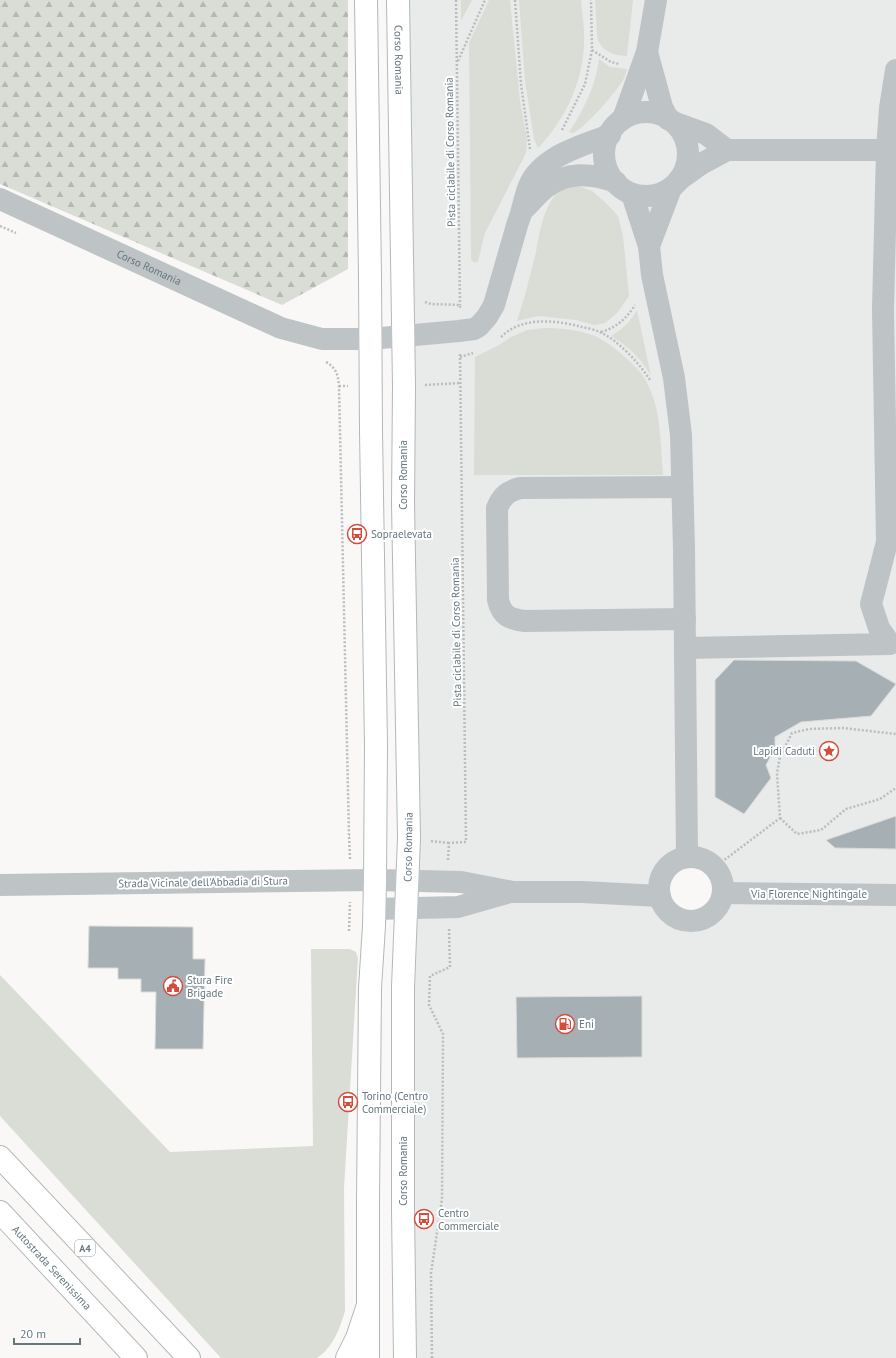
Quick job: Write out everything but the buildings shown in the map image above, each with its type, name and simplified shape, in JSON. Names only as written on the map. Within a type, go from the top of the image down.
[{"type":"main road","points":[[366,0],[376,704],[375,880],[370,988],[368,1358]]},
{"type":"main road","name":"Corso Romania","points":[[398,0],[409,838],[403,987],[405,1358]]},
{"type":"main road","name":"A4","points":[[0,1157],[189,1358]]},
{"type":"main road","name":"Autostrada Serenissima","points":[[0,1212],[136,1358]]},
{"type":"main road","points":[[347,1358],[357,1338],[368,1308]]},
{"type":"street","points":[[656,0],[648,52],[616,127],[607,138],[604,150],[610,176],[624,188],[649,246],[652,275],[674,378],[681,435],[685,619],[687,857]]},
{"type":"street","points":[[648,52],[662,107],[671,120],[681,130],[686,141],[688,154],[686,167],[675,184],[649,246]]},
{"type":"street","points":[[685,648],[890,644],[879,628],[871,604],[888,542],[883,309],[887,150],[890,108],[896,70]]},
{"type":"street","points":[[403,337],[474,329],[487,317],[497,298],[510,248],[523,210],[529,186],[535,175],[542,167],[553,159],[616,127],[634,114],[643,112],[652,112],[664,116],[706,134],[728,150]]},
{"type":"street","points":[[523,210],[544,188],[559,179],[573,175],[595,176],[645,196],[659,194],[701,164],[728,150],[887,150]]},
{"type":"street","name":"Corso Romania","points":[[0,199],[281,328],[322,339],[403,337]]},
{"type":"street","points":[[682,488],[520,488],[510,491],[501,499],[497,508],[498,600],[500,608],[505,615],[513,620],[685,619]]},
{"type":"street","points":[[687,857],[697,857],[707,861],[714,867],[720,875],[723,893],[720,902],[714,911],[697,921],[686,921],[672,915],[666,910],[660,896],[660,882],[663,873],[669,865],[677,860],[687,857]]},
{"type":"street","points":[[407,880],[461,882],[513,892],[582,892],[660,896]]},
{"type":"street","name":"Strada Vicinale dell'Abbadia di Stura","points":[[0,885],[407,880]]},
{"type":"street","points":[[374,909],[458,907],[513,892]]},
{"type":"street","name":"Via Florence Nightingale","points":[[723,893],[896,895]]},
{"type":"path","name":"Pista ciclabile di Corso Romania","points":[[456,0],[460,304]]},
{"type":"path","points":[[457,63],[485,0]]},
{"type":"path","points":[[515,0],[521,84],[531,156]]},
{"type":"path","points":[[560,134],[585,84],[592,50],[591,0]]},
{"type":"path","points":[[592,50],[611,62],[623,65]]},
{"type":"path","points":[[600,332],[619,324],[630,313],[640,299],[652,275]]},
{"type":"path","points":[[499,340],[507,332],[528,323],[547,321],[566,323],[600,332],[620,346],[640,365],[653,385]]},
{"type":"path","points":[[460,357],[474,353]]},
{"type":"path","name":"Pista ciclabile di Corso Romania","points":[[448,863],[448,843],[466,842],[461,383]]},
{"type":"path","points":[[339,386],[349,835]]},
{"type":"path","points":[[896,734],[843,728],[809,729],[792,733],[780,758],[777,773],[780,818],[798,834],[821,830],[846,809],[880,799],[896,788]]},
{"type":"path","points":[[714,867],[780,818]]},
{"type":"path","points":[[432,1358],[431,1273],[442,1199],[443,1034],[429,1005],[429,986],[430,976],[450,967],[449,925]]},
{"type":"shaded area","points":[[399,0],[896,0],[896,1358],[405,1358],[406,908],[512,892],[407,881]],"holes":[[[697,857],[707,861],[715,867],[720,875],[722,884],[720,902],[714,911],[697,921],[686,921],[672,915],[662,904],[659,891],[663,873],[669,865],[677,860]]]},
{"type":"green space","points":[[0,0],[348,0],[348,269],[282,305],[0,184]]},
{"type":"green space","points":[[461,0],[472,0],[461,21]]},
{"type":"green space","points":[[489,0],[510,0],[520,101],[527,139],[526,153],[485,233],[478,261],[475,263],[472,261],[471,257],[469,43]]},
{"type":"green space","points":[[519,0],[581,0],[584,43],[583,58],[576,86],[564,113],[548,137],[538,148],[534,139],[525,81]]},
{"type":"green space","points":[[595,0],[633,0],[627,56],[607,51],[599,42]]},
{"type":"green space","points":[[599,59],[610,67],[627,69],[625,75],[617,89],[593,117],[577,130],[572,133],[569,132],[580,115],[592,88]]},
{"type":"green space","points":[[579,186],[592,191],[618,216],[623,236],[629,296],[617,313],[605,323],[594,325],[576,320],[538,316],[517,321],[545,213],[556,194],[567,188]]},
{"type":"green space","points":[[637,310],[651,376],[643,363],[634,353],[611,336],[626,325]]},
{"type":"green space","points":[[557,328],[583,332],[595,336],[619,352],[640,372],[650,389],[656,408],[663,475],[474,475],[475,357],[527,330]]},
{"type":"green space","points":[[311,949],[350,949],[356,952],[358,958],[344,1188],[345,1311],[332,1343],[323,1354],[317,1358],[221,1358],[0,1116],[0,975],[170,1152],[313,1146]]},
{"type":"place","name":"Sopraelevata","points":[[357,534]]},
{"type":"place","name":"Lapidi Caduti","points":[[829,751]]},
{"type":"place","name":"Stura Fire Brigade","points":[[173,986]]},
{"type":"place","name":"Eni","points":[[565,1024]]},
{"type":"place","name":"Torino (Centro Commerciale)","points":[[348,1102]]},
{"type":"place","name":"Centro Commerciale","points":[[424,1219]]}]
